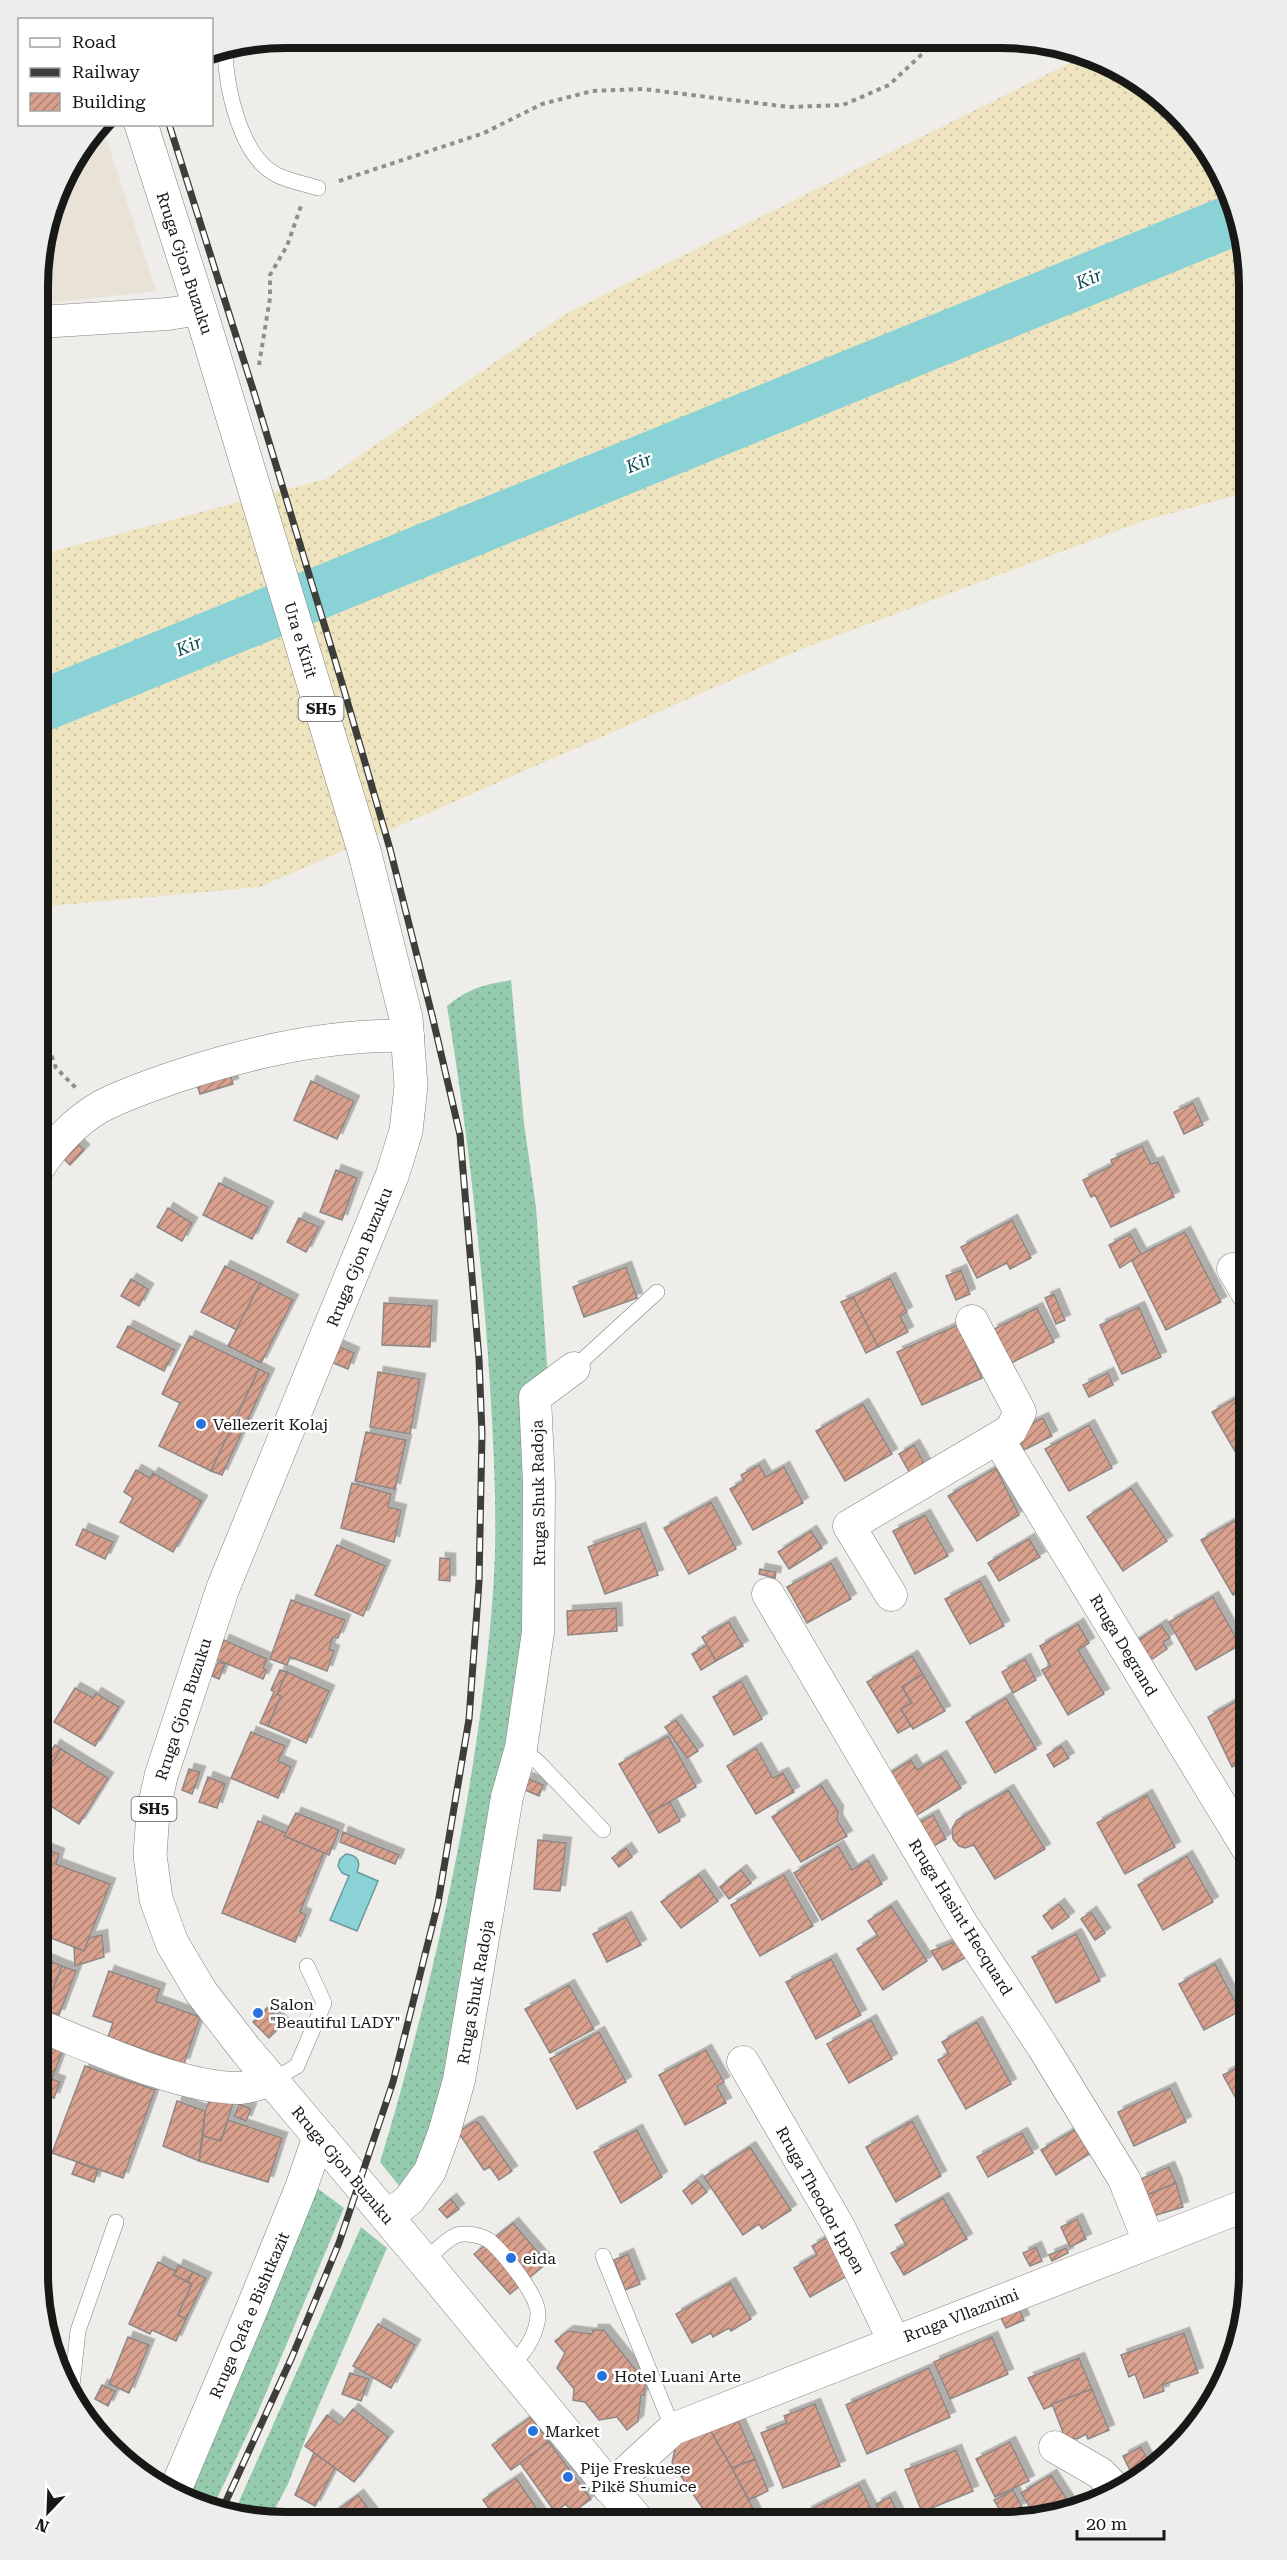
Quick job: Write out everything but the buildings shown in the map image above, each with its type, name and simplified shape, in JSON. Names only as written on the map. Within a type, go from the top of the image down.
[{"type":"main road","name":"Rruga Gjon Buzuku","points":[[142,126],[228,403]]},
{"type":"main road","name":"Ura e Kirit","points":[[228,403],[365,854],[407,1027]]},
{"type":"main road","name":"Rruga Gjon Buzuku","points":[[407,1027],[411,1086],[406,1131],[392,1176],[223,1588],[161,1776],[153,1813],[150,1855],[156,1899],[172,1943],[201,1992],[272,2081],[510,2366],[623,2510]]},
{"type":"street","points":[[48,321],[168,314],[200,309]]},
{"type":"street","points":[[48,1156],[68,1132],[99,1108],[151,1085],[206,1067],[285,1047],[373,1035],[407,1027]]},
{"type":"street","points":[[1233,1269],[1239,1279]]},
{"type":"street","points":[[891,1595],[849,1526],[1011,1430],[1020,1412],[972,1321]]},
{"type":"street","name":"Rruga Shuk Radoja","points":[[387,2217],[409,2200],[430,2170],[459,2080],[507,1797],[521,1748],[538,1632],[539,1484],[536,1397],[574,1368]]},
{"type":"street","name":"Rruga Degrand","points":[[998,1438],[1239,1835]]},
{"type":"street","name":"Rruga Hasint Hecquard","points":[[768,1594],[962,1924],[1043,2047],[1124,2179],[1149,2242]]},
{"type":"street","points":[[48,2029],[131,2062],[204,2085],[241,2088],[272,2081]]},
{"type":"street","name":"Rruga Theodor Ippen","points":[[743,2061],[839,2227],[894,2341]]},
{"type":"street","name":"Rruga Qafa e Bishtkazit","points":[[171,2482],[301,2188],[319,2136]]},
{"type":"street","name":"Rruga Vllaznimi","points":[[623,2510],[673,2429],[1239,2208]]},
{"type":"street","points":[[1055,2447],[1100,2473],[1111,2484]]},
{"type":"lane","points":[[225,56],[226,77],[240,130],[257,156],[276,175],[318,188]]},
{"type":"lane","name":"Rruga Shuk Radoja","points":[[574,1368],[657,1292]]},
{"type":"lane","points":[[521,1748],[538,1762],[603,1830]]},
{"type":"lane","points":[[272,2081],[297,2066],[324,2003],[307,1966]]},
{"type":"lane","points":[[73,2379],[78,2331],[116,2222]]},
{"type":"lane","points":[[424,2261],[457,2235],[477,2235],[490,2241],[525,2283],[531,2291],[539,2313],[531,2341],[510,2366]]},
{"type":"lane","points":[[603,2256],[673,2429]]},
{"type":"path","points":[[259,366],[270,298],[270,275],[287,246],[301,207],[318,188],[484,133],[542,104],[592,91],[643,89],[789,107],[843,105],[889,85],[929,48]]},
{"type":"path","points":[[48,1050],[56,1068],[99,1108]]},
{"type":"shaded area","points":[[104,132],[156,291],[48,303],[50,255],[56,225],[66,195],[80,167]]},
{"type":"green space","points":[[511,980],[524,1124],[536,1207],[548,1378],[525,1649],[436,2137],[400,2187],[380,2162],[425,1998],[458,1847],[483,1695],[493,1592],[494,1464],[483,1291],[468,1149],[447,1006],[477,988]]},
{"type":"green space","points":[[317,2188],[344,2208],[258,2412],[216,2501],[189,2491]]},
{"type":"green space","points":[[361,2227],[387,2248],[313,2419],[288,2484],[274,2511],[237,2506]]},
{"type":"sand","points":[[1075,60],[1120,80],[1158,107],[1190,141],[1221,195],[1231,225],[1237,255],[1239,286],[1239,495],[1146,520],[802,649],[260,887],[48,906],[48,553],[326,479],[562,316]]},
{"type":"water","points":[[346,1854],[358,1860],[357,1872],[378,1881],[357,1931],[330,1920],[349,1876],[342,1873],[338,1866],[340,1859]]},
{"type":"waterway","name":"Kir","points":[[48,703],[1230,221]]},
{"type":"railway","points":[[170,126],[256,399],[344,690],[390,849],[432,1015],[460,1135],[479,1359],[482,1434],[479,1582],[469,1719],[438,1903],[393,2082],[339,2243],[292,2357],[225,2504]]},
{"type":"place","name":"Vellezerit Kolaj","points":[[201,1424]]},
{"type":"place","name":"Salon \"Beautiful LADY\"","points":[[258,2013]]},
{"type":"place","name":"eida","points":[[511,2258]]},
{"type":"place","name":"Hotel Luani Arte","points":[[602,2376]]},
{"type":"place","name":"Market","points":[[533,2431]]},
{"type":"place","name":"Pije Freskuese - Pikë Shumice","points":[[568,2477]]}]
